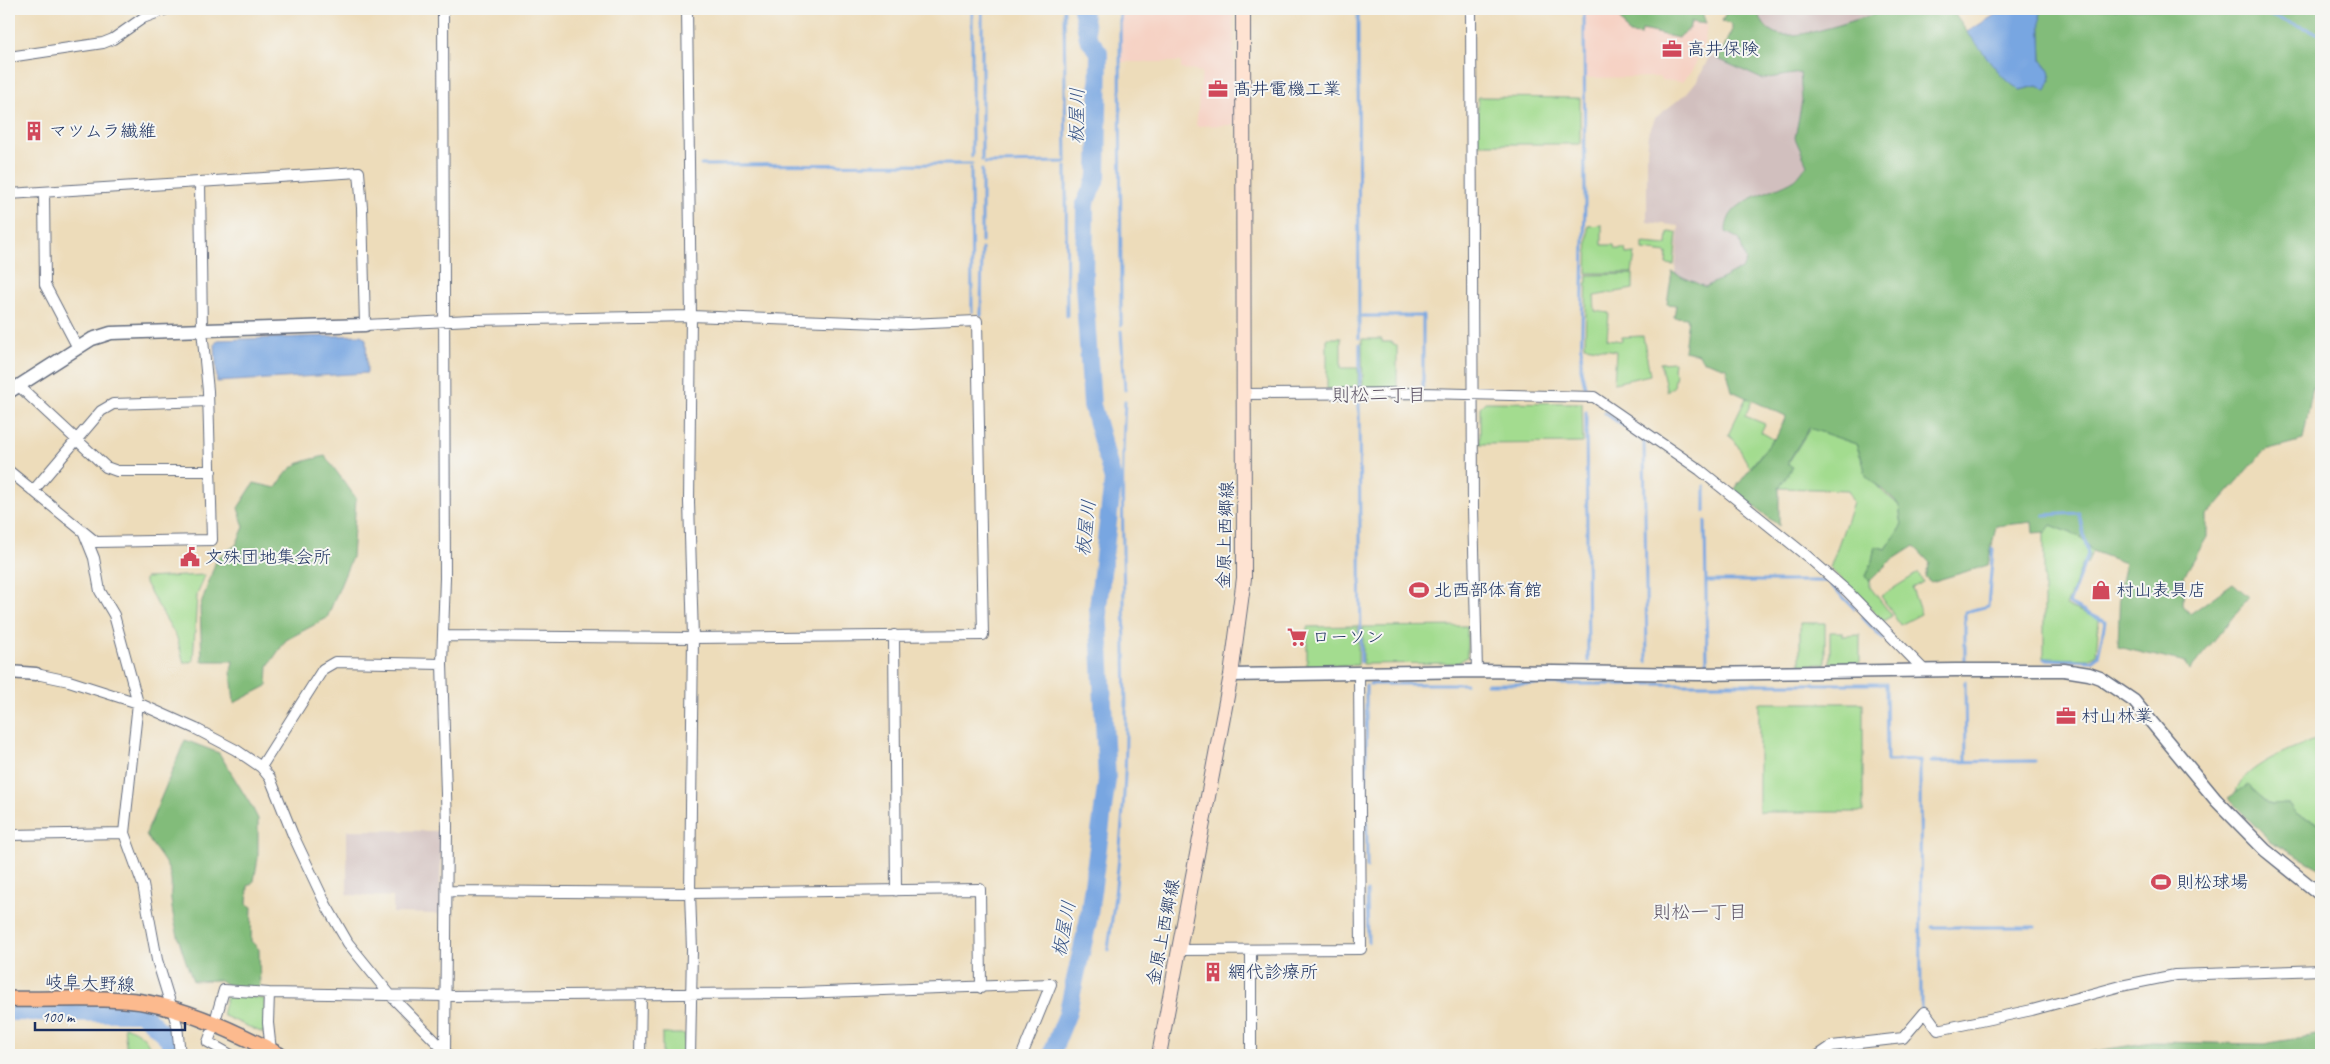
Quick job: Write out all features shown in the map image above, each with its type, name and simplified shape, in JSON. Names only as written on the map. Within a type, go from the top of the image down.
[{"type":"main road","name":"金原上西郷線","points":[[1159,1055],[1231,675],[1244,578],[1243,9]]},
{"type":"main road","name":"岐阜大野線","points":[[9,1000],[125,1000],[174,1010],[196,1017],[275,1053]]},
{"type":"street","points":[[9,57],[103,43],[113,39],[143,18],[167,9]]},
{"type":"street","points":[[443,9],[444,636],[442,664],[447,891],[446,1053]]},
{"type":"street","points":[[687,9],[691,316],[689,502],[693,638],[690,1055]]},
{"type":"street","points":[[1471,9],[1477,671]]},
{"type":"street","points":[[9,194],[359,172],[362,208],[365,325]]},
{"type":"street","points":[[9,471],[96,542],[212,540],[208,401],[202,330],[200,182]]},
{"type":"street","points":[[44,192],[45,285],[78,348]]},
{"type":"street","points":[[211,471],[117,471],[106,467],[76,439],[14,389],[92,339],[112,333],[443,321],[691,316],[908,324],[977,321],[983,635],[693,638],[444,636]]},
{"type":"street","points":[[1245,394],[1473,394],[1594,397],[1700,470],[1808,557],[1848,592],[1924,670]]},
{"type":"street","points":[[33,491],[76,439],[102,411],[113,404],[208,401]]},
{"type":"street","points":[[84,532],[94,558],[100,591],[114,615],[138,703],[124,832],[143,885],[156,960],[174,1010],[180,1055]]},
{"type":"street","points":[[894,635],[896,891]]},
{"type":"street","points":[[261,767],[323,669],[335,662],[442,664]]},
{"type":"street","points":[[1231,675],[1477,671],[1700,674],[1924,670],[2064,670],[2100,678],[2134,701],[2216,800],[2265,850],[2321,895]]},
{"type":"street","points":[[9,672],[36,674],[69,681],[138,703],[196,729],[236,750],[261,767],[270,778],[293,835],[326,905],[348,943],[391,996],[446,1053]]},
{"type":"street","points":[[1179,950],[1360,949],[1359,672]]},
{"type":"street","points":[[9,835],[124,832]]},
{"type":"street","points":[[447,891],[690,893],[980,889],[981,988]]},
{"type":"street","points":[[1250,950],[1251,1055]]},
{"type":"street","points":[[1819,1055],[1832,1046],[1903,1038],[1925,1012],[1938,1030],[2032,1010],[2121,986],[2175,975],[2321,970]]},
{"type":"street","points":[[217,1014],[224,990],[269,993],[446,996],[690,992],[798,993],[981,988],[1051,984],[1022,1055]]},
{"type":"street","points":[[269,993],[268,1023],[275,1053]]},
{"type":"street","points":[[640,1055],[642,994]]},
{"type":"street","points":[[211,1034],[208,1042],[231,1055]]},
{"type":"shaded area","points":[[1121,9],[1233,10],[1235,125],[1196,126],[1202,72],[1181,69],[1181,62],[1122,62]]},
{"type":"shaded area","points":[[1758,9],[1897,9],[1820,30],[1787,36],[1772,32],[1761,21]]},
{"type":"shaded area","points":[[1614,10],[1629,34],[1640,35],[1642,30],[1678,38],[1691,22],[1707,24],[1705,40],[1693,70],[1682,82],[1661,80],[1660,77],[1586,78],[1585,11]]},
{"type":"shaded area","points":[[1710,55],[1762,79],[1800,73],[1802,101],[1795,138],[1807,165],[1796,179],[1748,200],[1739,239],[1746,261],[1743,268],[1705,287],[1675,274],[1679,226],[1647,222],[1647,151],[1649,133],[1655,118],[1686,94],[1699,78]]},
{"type":"shaded area","points":[[347,830],[441,831],[440,914],[393,913],[393,897],[347,895]]},
{"type":"green space","points":[[1917,8],[1951,9],[1967,32],[2020,90],[2037,86],[2046,90],[2051,75],[2049,69],[2042,61],[2040,10],[2038,9],[2321,9],[2321,383],[2313,386],[2303,440],[2265,450],[2207,516],[2207,537],[2184,576],[2183,605],[2190,614],[2233,583],[2249,597],[2190,670],[2186,663],[2118,647],[2120,586],[2125,563],[2092,551],[2081,537],[2051,525],[2046,532],[2033,533],[2032,522],[1996,526],[1988,565],[1931,582],[1925,577],[1930,563],[1914,546],[1889,562],[1870,581],[1866,576],[1871,566],[1875,546],[1886,549],[1902,525],[1899,506],[1895,500],[1866,476],[1856,444],[1809,428],[1787,464],[1793,467],[1779,488],[1779,526],[1734,490],[1773,439],[1776,438],[1786,416],[1732,391],[1726,368],[1702,360],[1699,354],[1684,351],[1688,318],[1674,317],[1676,305],[1667,304],[1672,272],[1705,287],[1743,268],[1746,261],[1739,239],[1726,232],[1728,221],[1733,211],[1751,198],[1795,179],[1807,165],[1795,138],[1802,101],[1800,73],[1762,79],[1718,59],[1732,32],[1732,25],[1722,21],[1728,9],[1758,9],[1761,19],[1771,31],[1782,35],[1796,35],[1832,27],[1884,11]]},
{"type":"green space","points":[[1614,9],[1701,9],[1706,24],[1691,22],[1689,29],[1678,38],[1642,30],[1641,35],[1629,34]]},
{"type":"green space","points":[[11,69],[13,169],[9,169],[9,70]]},
{"type":"green space","points":[[1478,97],[1580,98],[1580,144],[1478,144]]},
{"type":"green space","points":[[1602,225],[1602,245],[1614,245],[1615,249],[1625,249],[1626,254],[1635,253],[1632,273],[1587,273],[1588,226]]},
{"type":"green space","points":[[1668,232],[1677,233],[1674,265],[1666,264],[1667,253],[1643,250],[1643,243],[1667,245]]},
{"type":"green space","points":[[1633,274],[1633,289],[1594,296],[1595,311],[1609,313],[1607,339],[1622,341],[1622,337],[1643,336],[1650,375],[1614,383],[1616,351],[1585,346],[1587,275]]},
{"type":"green space","points":[[1327,338],[1341,338],[1341,368],[1358,368],[1358,389],[1327,389]]},
{"type":"green space","points":[[1362,339],[1382,339],[1382,342],[1393,342],[1393,344],[1397,345],[1397,388],[1363,389]]},
{"type":"green space","points":[[1674,362],[1673,370],[1676,373],[1674,386],[1667,392],[1660,363]]},
{"type":"green space","points":[[1746,398],[1752,401],[1745,416],[1765,424],[1761,432],[1773,439],[1750,468],[1735,441],[1728,435]]},
{"type":"green space","points":[[1485,402],[1582,403],[1583,443],[1480,444],[1480,407]]},
{"type":"green space","points":[[1810,428],[1856,444],[1865,469],[1872,480],[1899,506],[1902,525],[1886,549],[1875,546],[1871,566],[1866,576],[1870,581],[1870,587],[1892,616],[1883,621],[1830,568],[1853,503],[1848,490],[1779,488],[1792,467],[1787,465]]},
{"type":"green space","points":[[325,456],[356,498],[352,557],[327,618],[286,640],[268,666],[267,686],[234,703],[231,671],[233,661],[202,661],[200,607],[217,558],[236,545],[244,527],[238,508],[254,483],[276,488],[286,473],[296,465],[307,460]]},
{"type":"green space","points":[[2051,525],[2081,537],[2092,551],[2087,564],[2083,563],[2066,606],[2099,619],[2096,655],[2087,659],[2044,658],[2044,532]]},
{"type":"green space","points":[[1918,573],[1923,582],[1912,588],[1921,614],[1900,625],[1881,596]]},
{"type":"green space","points":[[205,575],[197,595],[193,661],[184,663],[177,638],[145,583],[145,578]]},
{"type":"green space","points":[[1800,623],[1825,623],[1825,664],[1800,665]]},
{"type":"green space","points":[[1358,626],[1358,665],[1307,666],[1307,627]]},
{"type":"green space","points":[[1467,626],[1467,657],[1458,663],[1363,664],[1363,627]]},
{"type":"green space","points":[[1830,632],[1842,632],[1842,636],[1860,635],[1860,663],[1830,663]]},
{"type":"green space","points":[[1759,703],[1863,703],[1863,812],[1759,812]]},
{"type":"green space","points":[[2321,738],[2321,824],[2296,814],[2289,804],[2271,805],[2248,786],[2236,793],[2240,783],[2247,774],[2258,766],[2271,758]]},
{"type":"green space","points":[[185,740],[219,753],[258,819],[258,858],[254,881],[248,886],[247,904],[252,907],[251,941],[259,949],[260,989],[230,987],[220,980],[193,981],[174,921],[170,873],[146,834]]},
{"type":"green space","points":[[2248,785],[2270,805],[2289,804],[2296,814],[2321,824],[2321,869],[2270,841],[2228,798]]},
{"type":"green space","points":[[227,995],[265,999],[265,1034],[222,1015]]},
{"type":"green space","points":[[124,1026],[143,1036],[151,1049],[152,1055],[127,1055]]},
{"type":"green space","points":[[662,1034],[685,1034],[685,1055],[662,1055]]},
{"type":"green space","points":[[2321,1034],[2321,1055],[2072,1055],[2151,1042],[2264,1044]]},
{"type":"water","points":[[2005,9],[2040,10],[2042,61],[2049,69],[2051,75],[2046,91],[2037,86],[2020,90],[2012,85],[1998,71],[1967,32]]},
{"type":"water","points":[[361,335],[366,339],[367,373],[217,382],[215,344],[218,340]]},
{"type":"waterway","name":"板屋川","points":[[1051,1055],[1067,1015],[1088,922],[1107,780],[1098,607],[1113,480],[1092,405],[1084,285],[1085,203],[1097,177],[1099,52],[1088,38],[1082,9]]},
{"type":"waterway","points":[[1120,9],[1121,325]]},
{"type":"waterway","points":[[1584,9],[1585,201],[1581,369],[1585,386]]},
{"type":"waterway","points":[[2252,9],[2321,34]]},
{"type":"waterway","points":[[972,10],[972,156]]},
{"type":"waterway","points":[[985,163],[1066,162],[1064,10]]},
{"type":"waterway","points":[[982,11],[982,160]]},
{"type":"waterway","points":[[1358,12],[1359,338]]},
{"type":"waterway","points":[[701,165],[972,164]]},
{"type":"waterway","points":[[1066,167],[1067,316]]},
{"type":"waterway","points":[[971,168],[972,312]]},
{"type":"waterway","points":[[982,170],[982,242]]},
{"type":"waterway","points":[[981,315],[982,249]]},
{"type":"waterway","points":[[1362,316],[1423,316],[1423,387]]},
{"type":"waterway","points":[[1121,331],[1125,390]]},
{"type":"waterway","points":[[1360,344],[1360,388]]},
{"type":"waterway","points":[[1108,950],[1121,841],[1126,758],[1123,525],[1125,401]]},
{"type":"waterway","points":[[1359,402],[1361,662]]},
{"type":"waterway","points":[[1586,412],[1588,661]]},
{"type":"waterway","points":[[1605,413],[1644,441],[1647,662]]},
{"type":"waterway","points":[[1705,486],[1705,511]]},
{"type":"waterway","points":[[2044,515],[2079,513],[2088,554],[2069,604],[2105,622],[2098,656],[2091,661],[2045,659]]},
{"type":"waterway","points":[[1705,521],[1707,665]]},
{"type":"waterway","points":[[1965,660],[1965,612],[1988,606],[1993,549]]},
{"type":"waterway","points":[[1706,581],[1826,581]]},
{"type":"waterway","points":[[1831,585],[1854,608]]},
{"type":"waterway","points":[[1862,617],[1883,639]]},
{"type":"waterway","points":[[1965,682],[1966,762]]},
{"type":"waterway","points":[[1370,684],[1466,684]]},
{"type":"waterway","points":[[1487,684],[1886,684],[1887,761],[1920,760],[1921,1010]]},
{"type":"waterway","points":[[1366,686],[1367,868]]},
{"type":"waterway","points":[[1931,762],[2035,761]]},
{"type":"waterway","points":[[1367,892],[1368,942]]},
{"type":"waterway","points":[[1932,927],[2035,927]]},
{"type":"waterway","points":[[9,1012],[142,1013],[169,1039],[172,1055]]},
{"type":"place","name":"高井保険","points":[[1672,49]]},
{"type":"place","name":"髙井電機工業","points":[[1218,89]]},
{"type":"place","name":"マツムラ繊維","points":[[34,131]]},
{"type":"place","name":"文殊団地集会所","points":[[190,557]]},
{"type":"place","name":"北西部体育館","points":[[1419,590]]},
{"type":"place","name":"村山表具店","points":[[2101,590]]},
{"type":"place","name":"ローソン","points":[[1297,637]]},
{"type":"place","name":"村山林業","points":[[2066,716]]},
{"type":"place","name":"則松球場","points":[[2161,882]]},
{"type":"place","name":"網代診療所","points":[[1213,972]]},
{"type":"district","name":"則松二丁目","points":[[1379,395]]},
{"type":"district","name":"則松一丁目","points":[[1700,912]]}]
